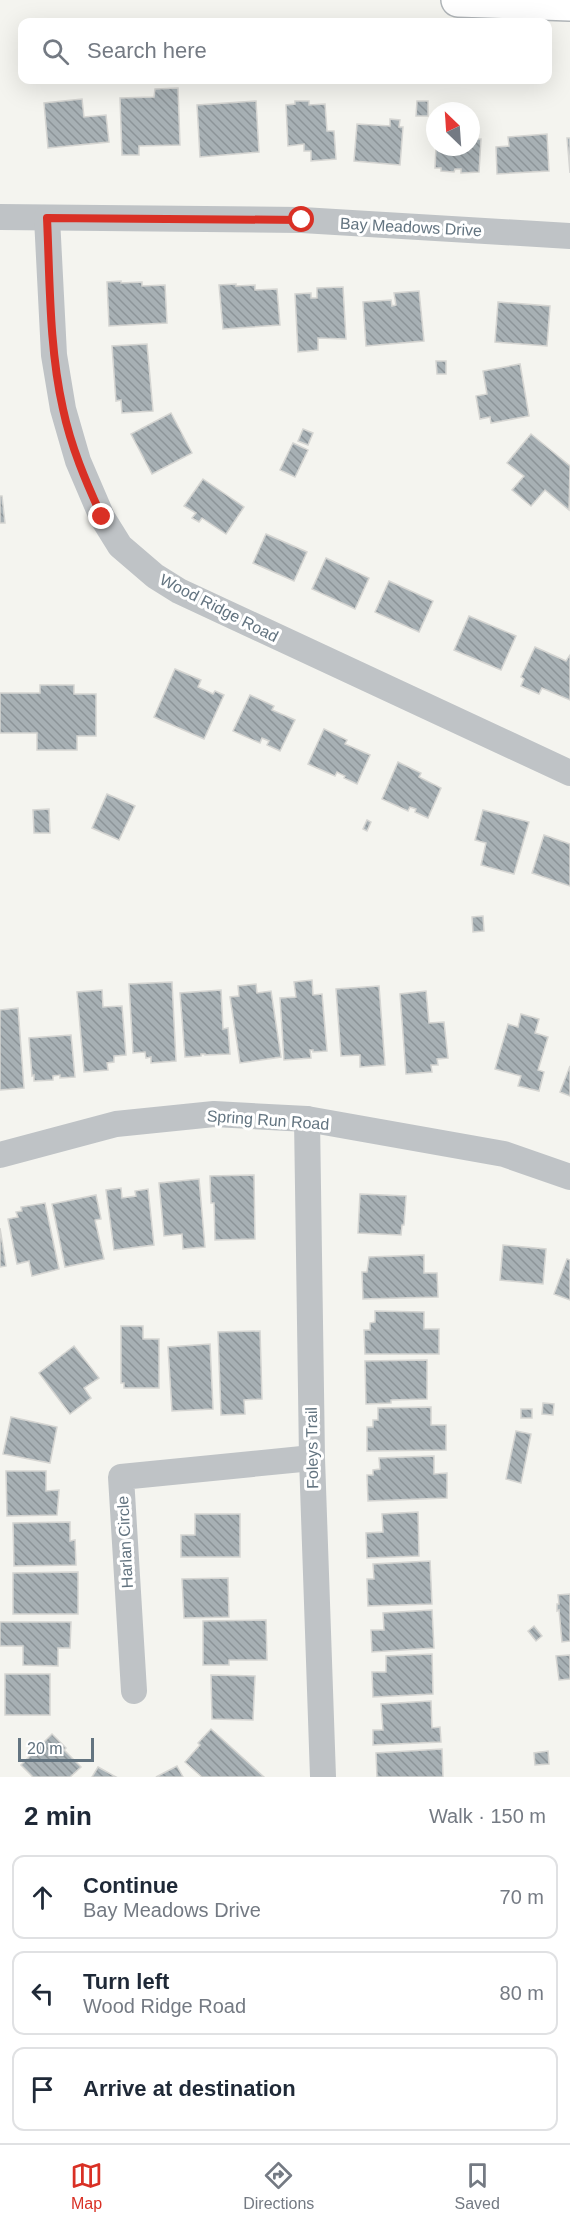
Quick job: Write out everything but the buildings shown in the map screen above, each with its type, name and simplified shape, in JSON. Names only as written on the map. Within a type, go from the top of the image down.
[{"type":"main road","points":[[458,0],[570,4]]},
{"type":"street","name":"Bay Meadows Drive","points":[[0,217],[302,220],[570,236]]},
{"type":"street","name":"Wood Ridge Road","points":[[47,218],[54,355],[63,409],[78,461],[102,517],[120,546],[155,576],[179,591],[570,772]]},
{"type":"street","name":"Spring Run Road","points":[[0,1155],[116,1124],[214,1114],[307,1119],[504,1154],[570,1177]]},
{"type":"street","name":"Foleys Trail","points":[[307,1119],[312,1458],[323,1777]]},
{"type":"street","name":"Harlan Circle","points":[[134,1691],[121,1477],[312,1458]]},
{"type":"route","points":[[102,517],[78,461],[63,409],[54,355],[47,218],[302,220]]}]
